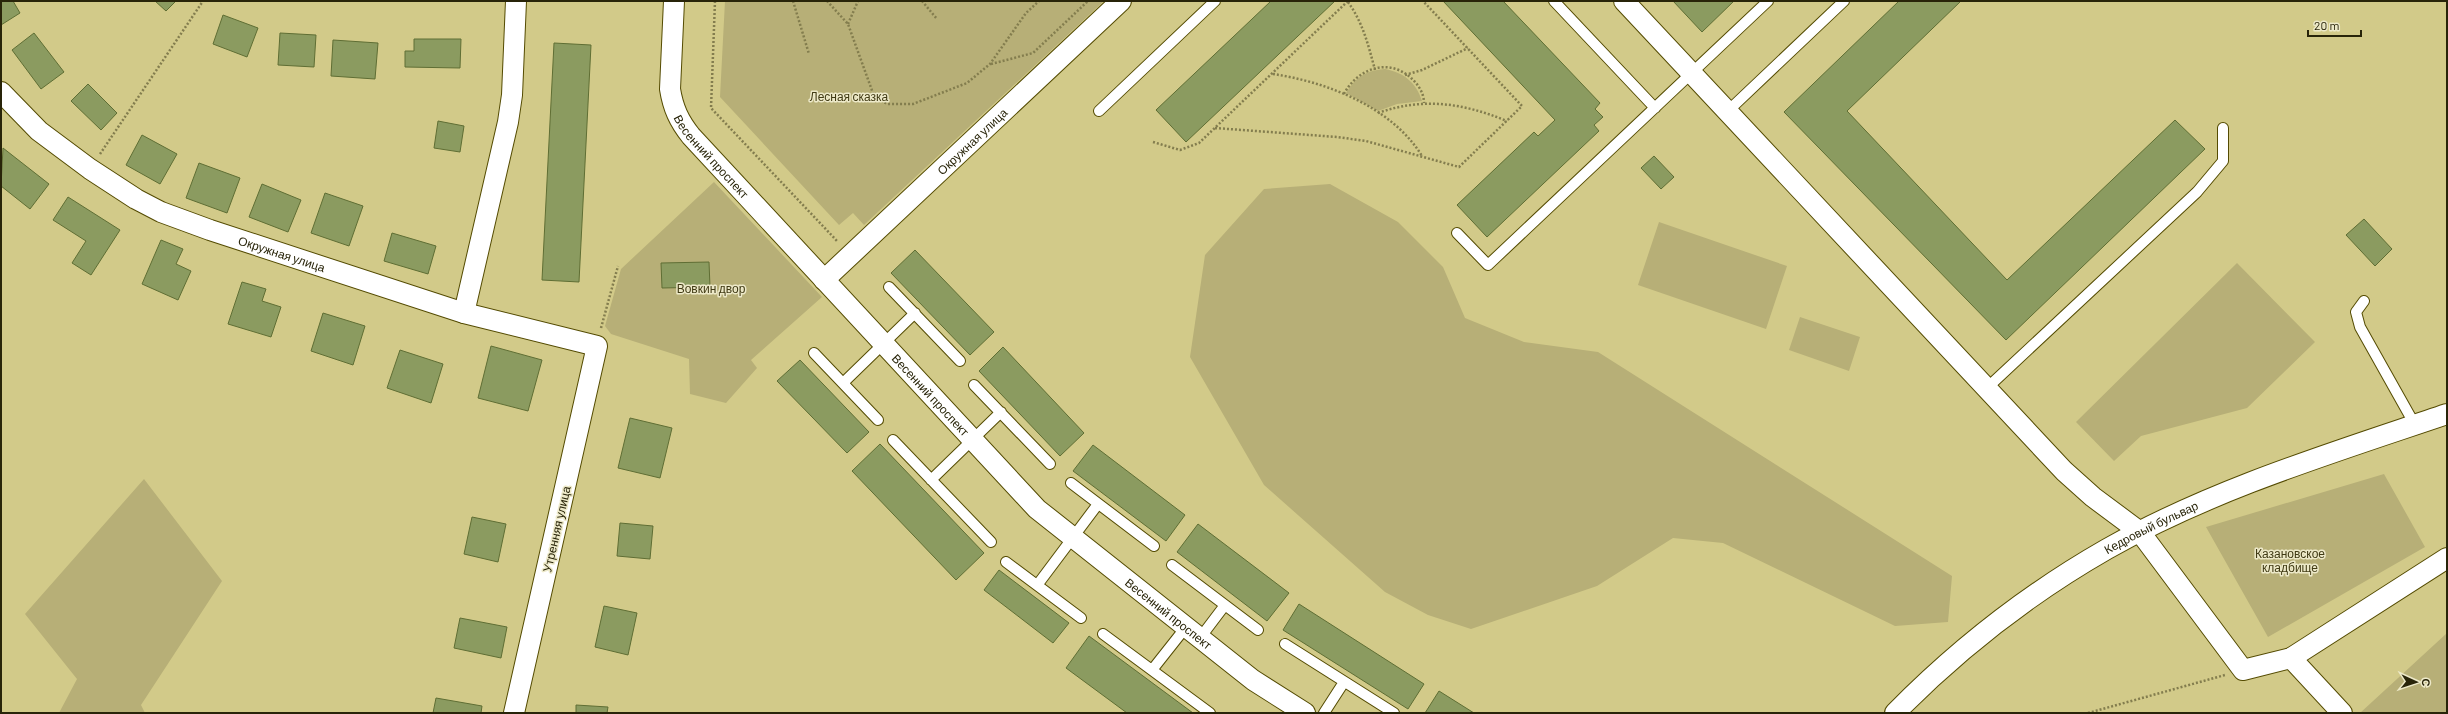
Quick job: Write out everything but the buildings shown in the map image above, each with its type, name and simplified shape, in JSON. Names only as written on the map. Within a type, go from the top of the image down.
[{"type":"street","points":[[464,313],[508,122],[512,95],[516,1]]},
{"type":"street","name":"Весенний проспект","points":[[674,1],[670,89],[675,114],[690,136],[1037,510],[1253,680],[1305,713]]},
{"type":"street","name":"Окружная улица","points":[[824,280],[1120,1]]},
{"type":"street","points":[[1624,1],[2064,471],[2093,497],[2140,532],[2243,670],[2291,658],[2447,558]]},
{"type":"street","name":"Окружная улица","points":[[1,92],[39,131],[90,169],[136,199],[161,212],[217,232],[464,313],[597,346]]},
{"type":"street","name":"Утренняя улица","points":[[514,713],[597,346]]},
{"type":"street","name":"Кедровый бульвар","points":[[1895,713],[1961,652],[2010,614],[2062,576],[2140,532],[2238,488],[2326,454],[2447,414]]},
{"type":"street","points":[[2291,658],[2342,713]]},
{"type":"lane","points":[[1099,111],[1215,1]]},
{"type":"lane","points":[[1554,1],[1655,108]]},
{"type":"lane","points":[[1458,233],[1488,265],[1768,1]]},
{"type":"lane","points":[[1728,111],[1844,1]]},
{"type":"lane","points":[[1987,388],[2197,192],[2223,161],[2223,128]]},
{"type":"lane","points":[[889,287],[960,360]]},
{"type":"lane","points":[[2364,300],[2356,312],[2360,327],[2415,425]]},
{"type":"lane","points":[[843,383],[915,314]]},
{"type":"lane","points":[[814,353],[878,420]]},
{"type":"lane","points":[[974,385],[1050,464]]},
{"type":"lane","points":[[931,480],[1000,412]]},
{"type":"lane","points":[[893,440],[991,542]]},
{"type":"lane","points":[[1071,483],[1154,546]]},
{"type":"lane","points":[[1038,584],[1098,504]]},
{"type":"lane","points":[[1006,562],[1038,584],[1081,618]]},
{"type":"lane","points":[[1172,566],[1258,630]]},
{"type":"lane","points":[[1152,670],[1225,605]]},
{"type":"lane","points":[[1103,634],[1210,713]]},
{"type":"lane","points":[[1285,644],[1394,713]]},
{"type":"lane","points":[[1324,713],[1344,682]]},
{"type":"path","points":[[90,169],[204,1]]},
{"type":"path","points":[[793,1],[809,54]]},
{"type":"path","points":[[827,1],[848,24],[874,96],[887,104],[914,104],[967,83],[990,64],[1026,13],[1039,1]]},
{"type":"path","points":[[848,24],[858,1]]},
{"type":"path","points":[[922,1],[937,19]]},
{"type":"path","points":[[990,64],[1033,53],[1088,1]]},
{"type":"path","points":[[1154,142],[1180,150],[1199,144],[1348,1],[1358,17],[1369,41],[1375,69]]},
{"type":"path","points":[[1215,128],[1337,136],[1366,141],[1459,167],[1522,106],[1423,1]]},
{"type":"path","points":[[1406,75],[1468,48]]},
{"type":"path","points":[[1344,94],[1358,76],[1375,69],[1390,68],[1406,75],[1420,90],[1424,103]]},
{"type":"path","points":[[1272,73],[1306,81],[1344,94],[1378,113],[1415,144],[1422,157]]},
{"type":"path","points":[[1378,113],[1397,106],[1424,103],[1463,106],[1507,121]]},
{"type":"path","points":[[597,346],[618,266]]},
{"type":"path","points":[[2088,713],[2243,670]]},
{"type":"green space","name":"Лесная сказка","points":[[725,1],[1104,1],[864,225],[853,213],[839,225],[720,97]]},
{"type":"green space","points":[[1385,69],[1398,73],[1408,79],[1413,84],[1422,101],[1397,104],[1378,111],[1346,93],[1357,79],[1372,71]]},
{"type":"green space","name":"Вовкин двор","points":[[714,182],[822,297],[751,360],[757,368],[726,403],[690,394],[689,359],[611,334],[605,326],[621,269]]},
{"type":"green space","points":[[1330,184],[1398,222],[1443,267],[1465,318],[1524,342],[1598,352],[1952,576],[1948,622],[1895,626],[1723,543],[1673,538],[1597,586],[1471,629],[1428,615],[1385,592],[1264,485],[1190,357],[1205,255],[1264,189]]},
{"type":"green space","points":[[1659,222],[1787,266],[1766,329],[1638,285]]},
{"type":"green space","points":[[2237,263],[2315,342],[2247,408],[2141,436],[2114,461],[2076,422]]},
{"type":"green space","points":[[1800,317],[1860,337],[1849,371],[1789,350]]},
{"type":"green space","name":"Казановское кладбище","points":[[2384,474],[2425,547],[2268,637],[2206,527]]},
{"type":"green space","points":[[144,479],[222,581],[141,705],[145,713],[59,713],[77,679],[25,614]]},
{"type":"green space","points":[[2447,633],[2447,713],[2360,713]]}]
